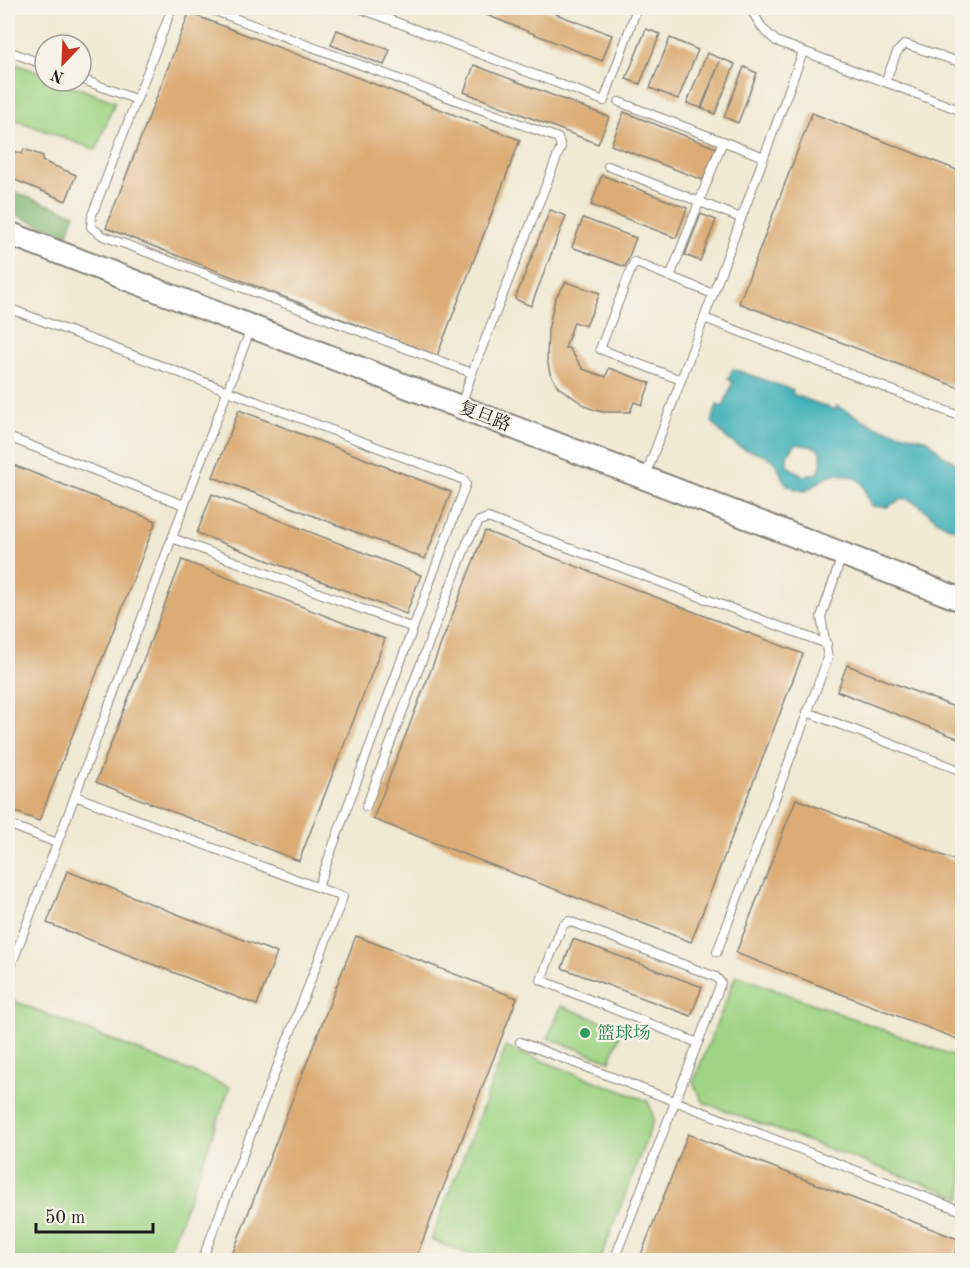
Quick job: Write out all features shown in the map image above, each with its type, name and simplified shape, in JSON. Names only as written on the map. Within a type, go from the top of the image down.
[{"type":"street","name":"复旦路","points":[[8,232],[963,600]]},
{"type":"lane","points":[[172,8],[92,215],[91,227],[103,236],[472,373]]},
{"type":"lane","points":[[207,8],[558,138],[561,147],[460,407]]},
{"type":"lane","points":[[359,8],[604,101],[637,8]]},
{"type":"lane","points":[[750,8],[763,29],[776,41],[963,111]]},
{"type":"lane","points":[[885,82],[897,52],[905,44],[963,63]]},
{"type":"lane","points":[[8,51],[33,60]]},
{"type":"lane","points":[[645,478],[803,52]]},
{"type":"lane","points":[[93,83],[135,99]]},
{"type":"lane","points":[[619,102],[764,157]]},
{"type":"lane","points":[[670,277],[723,141]]},
{"type":"lane","points":[[608,166],[741,218]]},
{"type":"lane","points":[[681,380],[600,349],[633,262],[713,294]]},
{"type":"lane","points":[[8,308],[464,480],[466,484],[318,887]]},
{"type":"lane","points":[[704,318],[963,417]]},
{"type":"lane","points":[[8,974],[252,326]]},
{"type":"lane","points":[[8,437],[184,505]]},
{"type":"lane","points":[[366,807],[467,543],[479,521],[488,518],[827,644]]},
{"type":"lane","points":[[172,538],[413,628]]},
{"type":"lane","points":[[717,952],[828,658],[821,616],[842,554]]},
{"type":"lane","points":[[807,712],[963,771]]},
{"type":"lane","points":[[75,796],[343,897],[202,1260]]},
{"type":"lane","points":[[8,824],[57,843]]},
{"type":"lane","points":[[614,1260],[675,1101],[698,1043],[721,983],[716,977],[569,921],[562,926],[541,980],[698,1043]]},
{"type":"lane","points":[[520,1042],[963,1211]]},
{"type":"green space","points":[[8,61],[33,70],[33,93],[91,93],[115,102],[96,150],[8,117]]},
{"type":"green space","points":[[8,190],[75,214],[67,235],[8,212]]},
{"type":"green space","points":[[736,975],[962,1059],[962,1198],[704,1103],[693,1083]]},
{"type":"green space","points":[[9,999],[230,1087],[166,1260],[8,1260]]},
{"type":"green space","name":"篮球场","points":[[561,1006],[622,1029],[610,1061],[548,1038]]},
{"type":"green space","points":[[506,1047],[648,1101],[654,1119],[600,1260],[485,1260],[431,1240]]},
{"type":"water","points":[[733,369],[793,390],[792,394],[835,410],[837,406],[877,427],[928,440],[943,455],[962,467],[962,530],[944,524],[919,505],[904,498],[887,507],[871,506],[862,483],[853,477],[838,474],[828,476],[806,491],[790,486],[771,459],[734,444],[712,422],[717,405],[723,407],[733,382],[728,379]],"holes":[[[796,444],[815,447],[821,453],[821,466],[817,474],[804,476],[787,466],[787,455]]]},
{"type":"building","points":[[8,8],[13,9],[8,26]]},
{"type":"building","points":[[469,8],[540,8],[612,35],[602,61]]},
{"type":"building","points":[[189,13],[520,140],[437,356],[106,228]]},
{"type":"building","points":[[646,29],[660,34],[640,84],[626,79]]},
{"type":"building","points":[[337,30],[390,50],[384,65],[331,45]]},
{"type":"building","points":[[670,38],[698,50],[678,99],[650,88]]},
{"type":"building","points":[[707,53],[735,64],[715,114],[702,108],[720,61],[701,108],[687,103]]},
{"type":"building","points":[[474,65],[609,117],[598,144],[464,92]]},
{"type":"building","points":[[744,67],[757,73],[738,123],[724,117]]},
{"type":"building","points":[[624,112],[716,148],[703,180],[611,145]]},
{"type":"building","points":[[812,113],[962,172],[962,389],[739,303]]},
{"type":"building","points":[[8,149],[22,154],[24,149],[43,156],[42,161],[76,175],[66,201],[8,177]]},
{"type":"building","points":[[602,175],[687,208],[676,238],[591,205]]},
{"type":"building","points":[[550,210],[566,216],[531,306],[515,299]]},
{"type":"building","points":[[701,214],[716,220],[700,261],[685,255]]},
{"type":"building","points":[[583,218],[636,238],[625,267],[572,247]]},
{"type":"building","points":[[566,282],[600,293],[586,326],[574,322],[565,348],[569,348],[583,369],[606,377],[609,368],[650,383],[642,405],[634,402],[630,412],[602,412],[589,408],[558,387],[550,373],[547,359],[548,330],[555,299]]},
{"type":"building","points":[[239,410],[451,492],[425,559],[213,477]]},
{"type":"building","points":[[8,463],[156,521],[39,821],[8,809]]},
{"type":"building","points":[[212,494],[421,575],[406,614],[197,533]]},
{"type":"building","points":[[485,531],[803,654],[691,942],[373,819]]},
{"type":"building","points":[[182,560],[385,639],[299,861],[96,782]]},
{"type":"building","points":[[847,665],[962,710],[962,740],[837,691]]},
{"type":"building","points":[[796,799],[962,863],[962,1041],[736,953]]},
{"type":"building","points":[[67,871],[277,953],[257,1005],[47,923]]},
{"type":"building","points":[[356,936],[517,998],[415,1260],[230,1260]]},
{"type":"building","points":[[573,939],[702,987],[691,1016],[562,968]]},
{"type":"building","points":[[688,1134],[960,1240],[952,1260],[639,1260]]},
{"type":"place","name":"篮球场","points":[[585,1033]]}]
